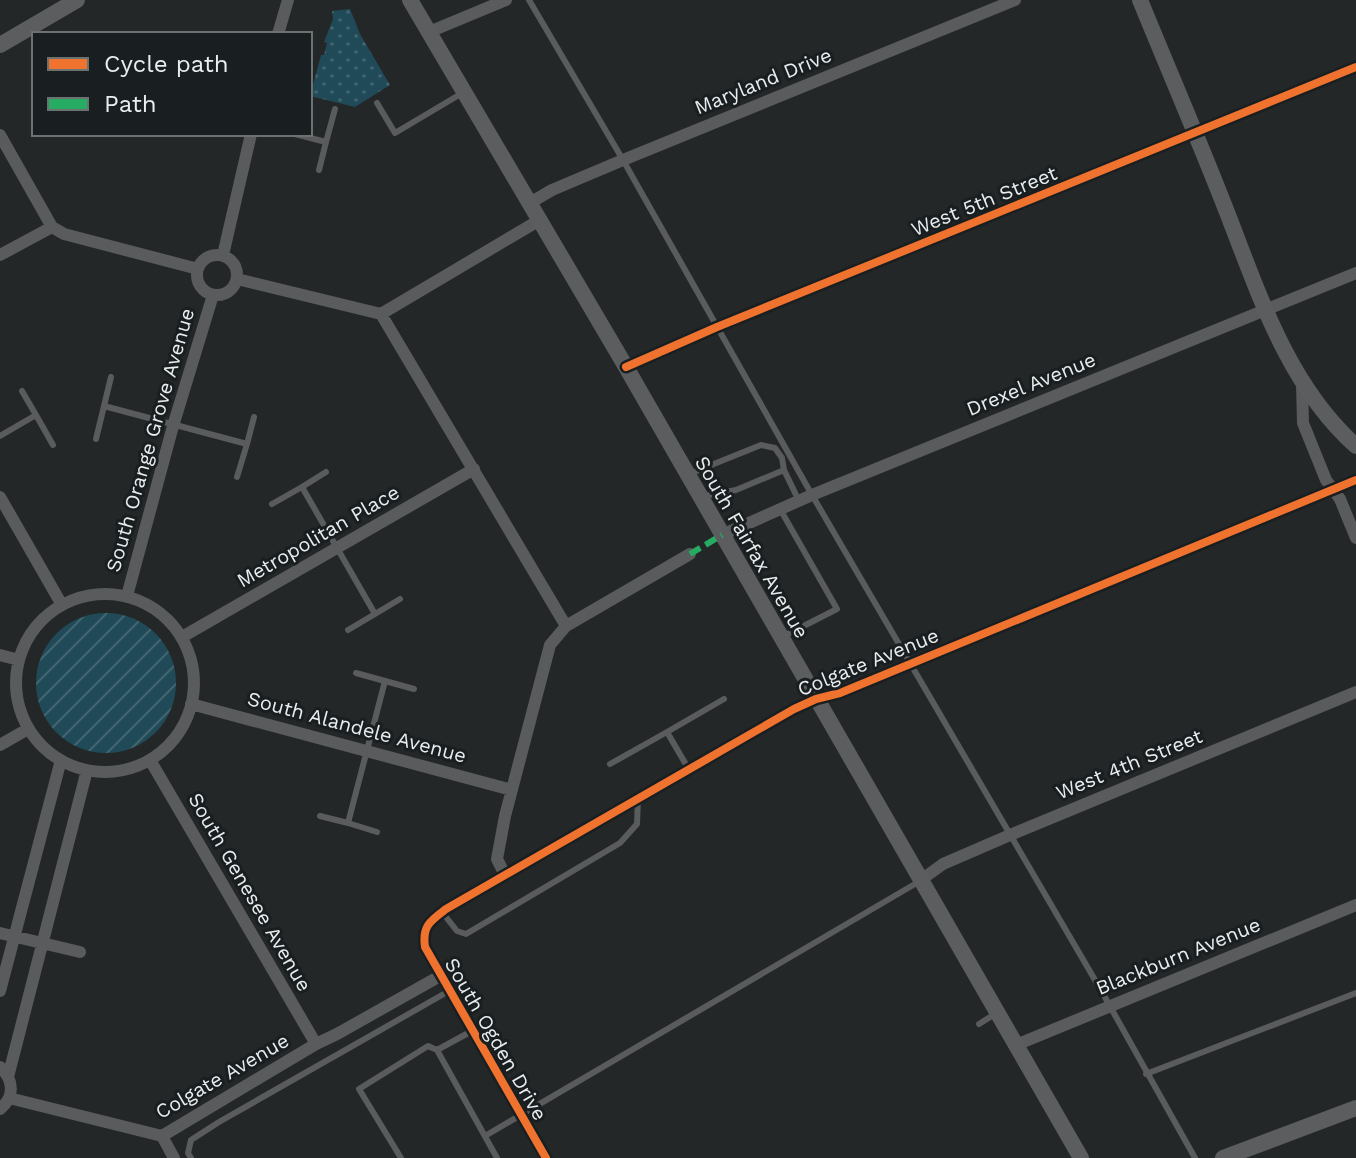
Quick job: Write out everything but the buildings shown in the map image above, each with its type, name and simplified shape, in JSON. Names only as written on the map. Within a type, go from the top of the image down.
[{"type":"main road","points":[[0,45],[77,0]]},
{"type":"main road","name":"South Fairfax Avenue","points":[[411,0],[1081,1158]]},
{"type":"main road","points":[[1140,0],[1266,309],[1302,383],[1335,428],[1356,446]]},
{"type":"main road","points":[[1223,1158],[1356,1108]]},
{"type":"street","points":[[279,32],[288,0]]},
{"type":"street","points":[[429,32],[506,0]]},
{"type":"street","name":"Maryland Drive","points":[[528,204],[552,190],[623,160],[1015,0]]},
{"type":"street","name":"West 5th Street","points":[[626,367],[717,327],[1356,67]]},
{"type":"street","points":[[0,135],[52,227],[64,234],[198,269]]},
{"type":"street","points":[[223,255],[251,136]]},
{"type":"street","points":[[237,279],[381,314],[538,221]]},
{"type":"street","points":[[0,255],[52,227]]},
{"type":"street","points":[[223,255],[234,263],[237,279],[229,291],[213,295],[198,283],[198,269],[209,256],[223,255]]},
{"type":"street","name":"Drexel Avenue","points":[[722,535],[812,495],[1356,273]]},
{"type":"street","name":"South Orange Grove Avenue","points":[[127,596],[173,426],[213,295]]},
{"type":"street","points":[[381,314],[566,626]]},
{"type":"street","points":[[1302,383],[1303,423],[1326,480],[1340,499],[1356,538]]},
{"type":"street","name":"Metropolitan Place","points":[[182,637],[474,469]]},
{"type":"street","name":"Colgate Avenue","points":[[423,934],[431,920],[442,912],[688,768],[816,699],[840,693],[1356,480]]},
{"type":"street","points":[[0,497],[62,605]]},
{"type":"street","points":[[505,875],[497,859],[550,645],[566,626],[690,554]]},
{"type":"street","points":[[105,594],[127,596],[149,605],[167,619],[182,637],[193,670],[191,704],[183,726],[169,745],[150,760],[108,772],[87,770],[61,760],[42,747],[28,729],[19,708],[16,686],[19,660],[28,638],[42,620],[62,605],[82,597],[105,594]]},
{"type":"street","points":[[0,655],[19,660]]},
{"type":"street","points":[[0,681],[16,686]]},
{"type":"street","name":"West 4th Street","points":[[921,880],[943,864],[1010,835],[1356,692]]},
{"type":"street","name":"South Alandele Avenue","points":[[191,704],[512,790]]},
{"type":"street","points":[[0,745],[28,729]]},
{"type":"street","points":[[0,991],[61,760]]},
{"type":"street","name":"South Genesee Avenue","points":[[150,760],[316,1044]]},
{"type":"street","points":[[0,1109],[11,1091],[4,1072],[42,945],[87,770]]},
{"type":"street","name":"Blackburn Avenue","points":[[1016,1045],[1356,905]]},
{"type":"street","points":[[0,933],[80,952]]},
{"type":"street","name":"South Ogden Drive","points":[[423,934],[425,947],[440,976],[546,1158]]},
{"type":"street","name":"Colgate Avenue","points":[[9,1098],[162,1136],[316,1044],[440,976]]},
{"type":"street","points":[[162,1136],[174,1158]]},
{"type":"lane","points":[[529,0],[717,327],[786,457],[812,495],[911,663],[1195,1158]]},
{"type":"lane","points":[[377,103],[395,133],[464,92]]},
{"type":"lane","points":[[319,170],[335,109]]},
{"type":"lane","points":[[303,136],[326,142]]},
{"type":"lane","points":[[96,439],[111,377]]},
{"type":"lane","points":[[22,391],[53,445]]},
{"type":"lane","points":[[104,406],[247,444]]},
{"type":"lane","points":[[0,436],[36,415]]},
{"type":"lane","points":[[237,477],[254,417]]},
{"type":"lane","points":[[688,475],[761,445],[775,448],[786,457]]},
{"type":"lane","points":[[786,457],[784,470],[799,501]]},
{"type":"lane","points":[[700,497],[736,490],[784,470]]},
{"type":"lane","points":[[272,504],[326,472]]},
{"type":"lane","points":[[302,487],[375,614]]},
{"type":"lane","points":[[780,509],[837,609],[781,637]]},
{"type":"lane","points":[[348,630],[400,599]]},
{"type":"lane","points":[[356,673],[414,689]]},
{"type":"lane","points":[[348,823],[385,681]]},
{"type":"lane","points":[[610,764],[724,699]]},
{"type":"lane","points":[[667,732],[688,768]]},
{"type":"lane","points":[[442,912],[457,931],[466,934],[620,843],[637,824],[638,797]]},
{"type":"lane","points":[[320,816],[377,832]]},
{"type":"lane","points":[[485,1136],[921,880]]},
{"type":"lane","points":[[191,1158],[188,1153],[191,1140],[449,991]]},
{"type":"lane","points":[[1146,1074],[1356,993]]},
{"type":"lane","points":[[979,1024],[998,1013]]},
{"type":"lane","points":[[437,1050],[472,1031]]},
{"type":"lane","points":[[401,1158],[359,1089],[428,1046],[437,1050],[497,1158]]},
{"type":"shaded area","points":[[350,9],[360,34],[390,85],[355,107],[312,96],[321,55],[324,55],[327,43],[324,42],[333,19],[332,11]]},
{"type":"shaded area","points":[[106,613],[133,618],[156,633],[171,656],[176,683],[171,710],[156,733],[133,748],[106,753],[79,748],[56,733],[41,710],[36,683],[41,656],[56,633],[79,618]]},
{"type":"marked path","points":[[690,554],[722,535]]},
{"type":"cycle path","points":[[626,367],[717,327],[1356,67]]},
{"type":"cycle path","points":[[546,1158],[425,947],[426,929],[436,917],[794,709],[840,693],[1356,480]]}]
